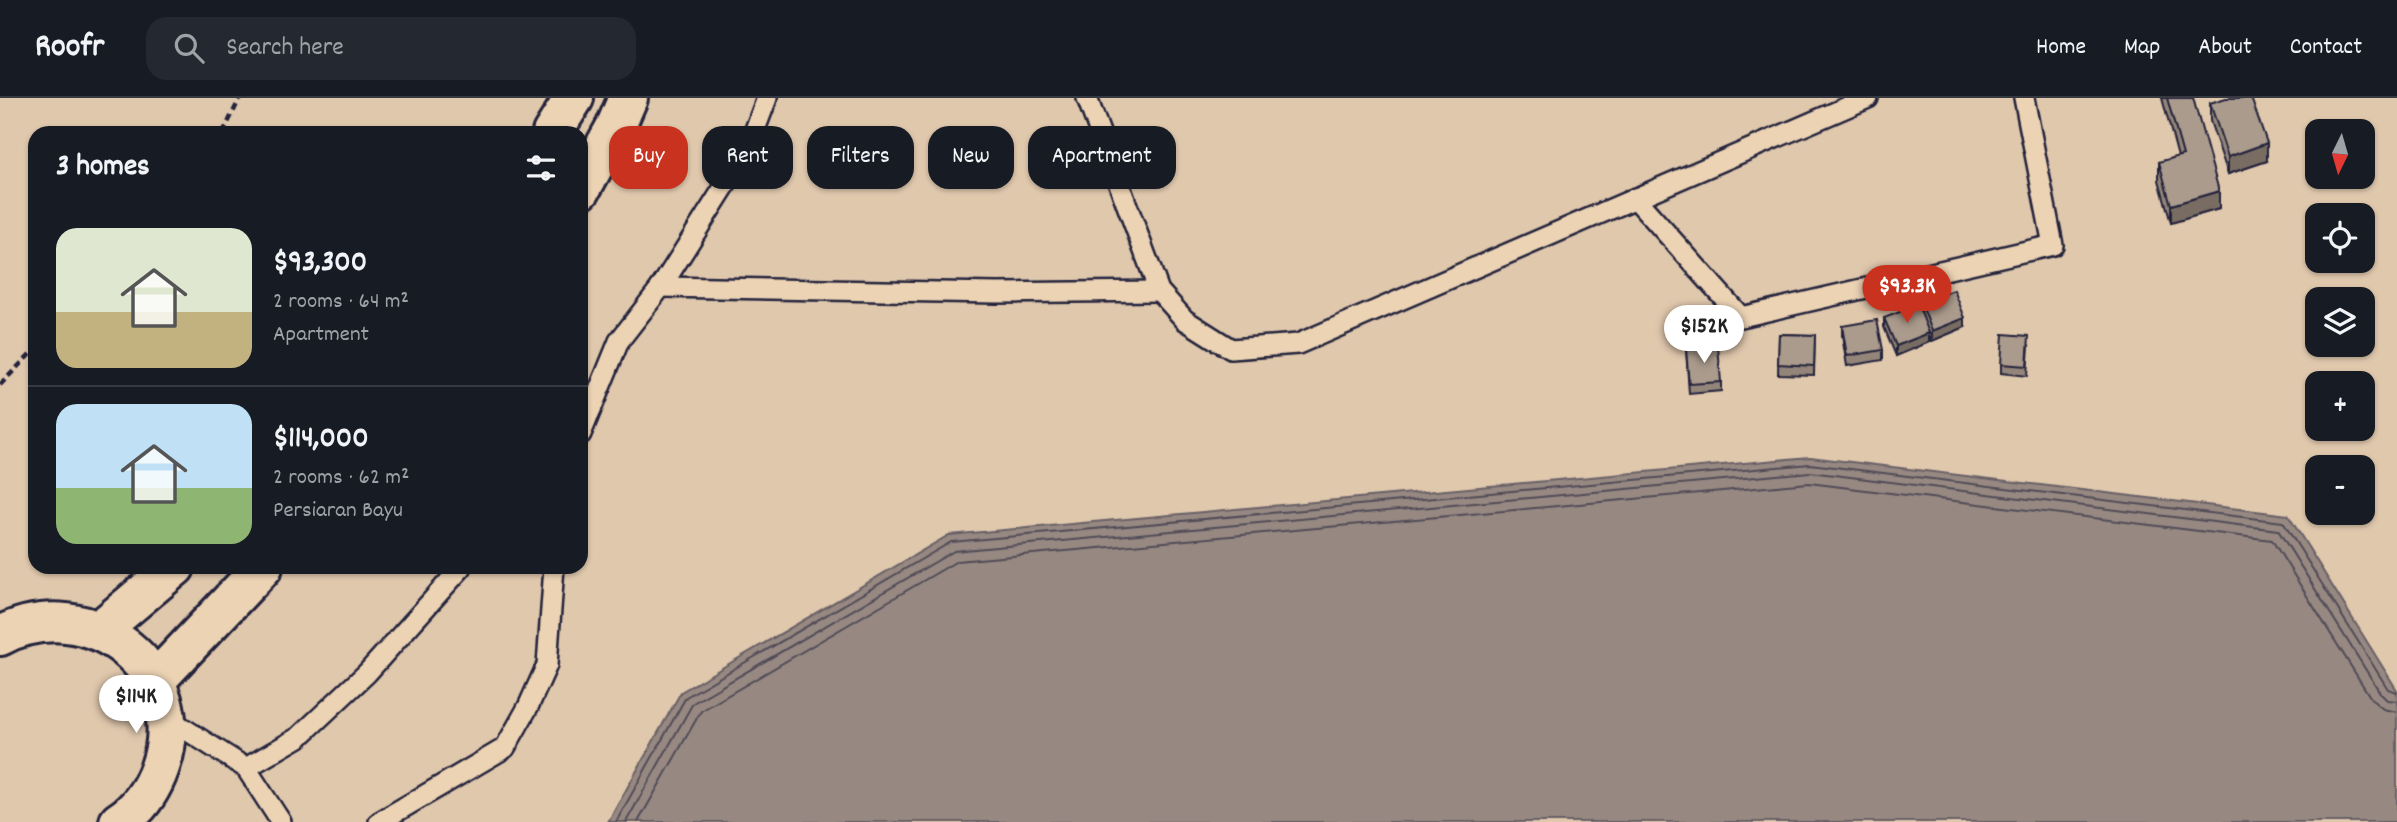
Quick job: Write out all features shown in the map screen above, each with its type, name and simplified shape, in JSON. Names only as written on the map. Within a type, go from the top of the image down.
[{"type":"main road","points":[[556,126],[574,98]]},
{"type":"main road","points":[[588,176],[628,98]]},
{"type":"main road","points":[[100,630],[167,574]]},
{"type":"main road","points":[[155,681],[256,574]]},
{"type":"main road","points":[[0,636],[15,628],[44,621],[72,622],[100,630],[132,651],[155,681],[166,717],[165,753],[153,786],[130,814],[119,822]]},
{"type":"lane","points":[[588,417],[620,341],[661,287],[747,151],[767,98]]},
{"type":"lane","points":[[1087,98],[1159,291],[1185,320],[1231,349],[1298,344],[1868,98]]},
{"type":"lane","points":[[1635,198],[1741,317],[2053,245],[2024,98]]},
{"type":"lane","points":[[661,287],[997,293],[1159,291]]},
{"type":"lane","points":[[246,768],[299,737],[368,673],[456,574]]},
{"type":"lane","points":[[379,822],[505,748],[547,665],[554,574]]},
{"type":"lane","points":[[166,717],[246,768],[281,822]]},
{"type":"path","points":[[226,126],[240,98]]},
{"type":"path","points":[[0,385],[28,356]]},
{"type":"water","points":[[1810,457],[2288,515],[2397,690],[2397,822],[608,822],[681,692],[949,535]]},
{"type":"building","points":[[2167,98],[2193,98],[2219,191],[2171,205],[2159,162],[2183,155]]},
{"type":"building","points":[[2226,98],[2251,98],[2267,143],[2228,157],[2210,103]]},
{"type":"building","points":[[1954,290],[1965,318],[1932,331],[1921,303]]},
{"type":"building","points":[[1918,305],[1929,333],[1896,346],[1884,318]]},
{"type":"building","points":[[1877,320],[1883,350],[1847,356],[1842,326]]},
{"type":"building","points":[[1779,334],[1815,335],[1814,366],[1778,364]]},
{"type":"building","points":[[2003,334],[2029,336],[2027,366],[2001,364]]},
{"type":"building","points":[[1718,346],[1721,382],[1689,384],[1686,349]]}]
